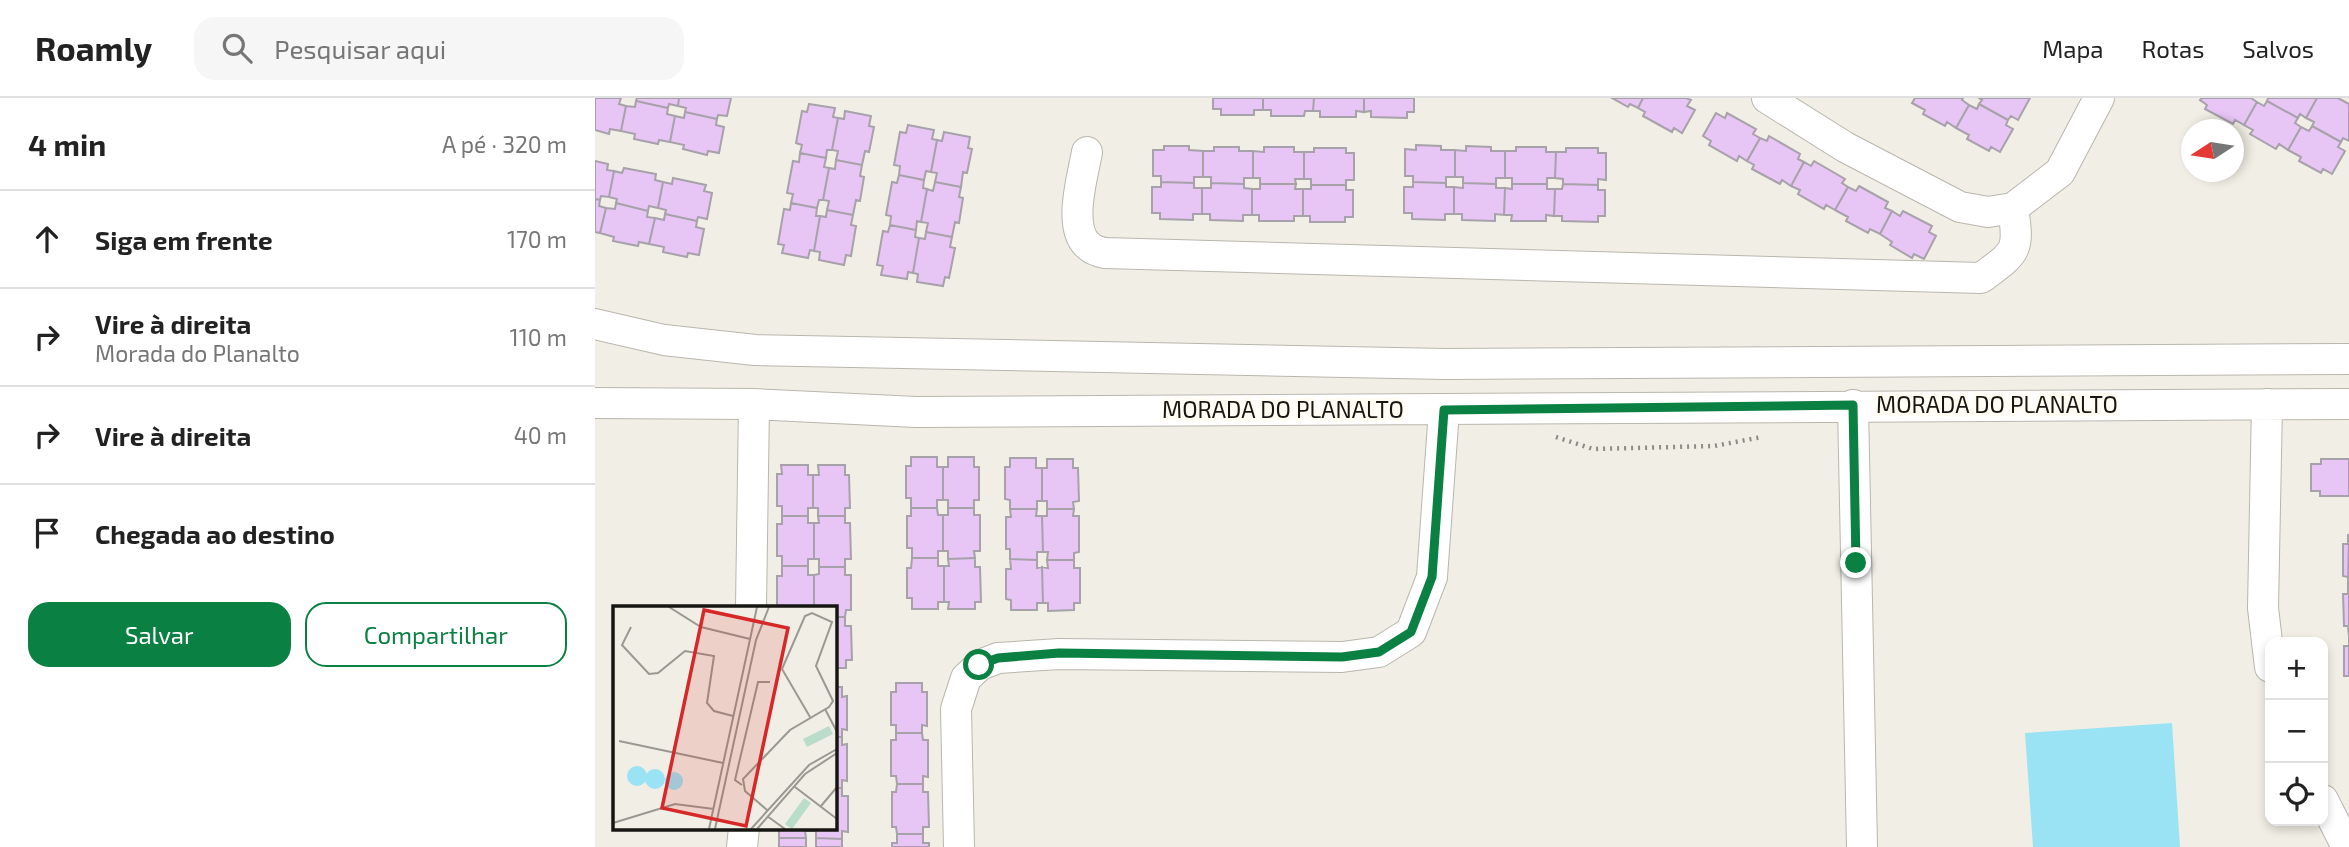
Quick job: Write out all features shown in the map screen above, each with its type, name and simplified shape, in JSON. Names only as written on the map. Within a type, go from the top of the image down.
[{"type":"street","points":[[1766,98],[1845,148],[1959,206],[1988,212],[2013,208],[2060,172],[2099,98]]},
{"type":"street","points":[[1087,152],[1076,214],[1080,237],[1090,248],[1105,253],[1981,278],[2010,257],[2017,236],[2013,208]]},
{"type":"street","name":"MORADA DO PLANALTO","points":[[595,324],[664,341],[755,350],[1445,364],[2349,359]]},
{"type":"street","name":"MORADA DO PLANALTO","points":[[595,403],[754,404],[916,412],[2349,404]]},
{"type":"street","points":[[751,606],[754,404]]},
{"type":"street","points":[[2266,637],[2263,608],[2267,404]]},
{"type":"street","points":[[1853,405],[1862,847]]},
{"type":"street","points":[[959,847],[956,709],[966,678],[979,665],[998,658],[1059,653],[1342,657],[1379,652],[1411,632],[1432,577],[1444,410]]},
{"type":"street","points":[[2328,810],[2347,847]]},
{"type":"water","points":[[2172,723],[2180,847],[2033,847],[2025,733]]},
{"type":"building","points":[[595,98],[621,98],[619,104],[626,106],[621,131],[610,129],[609,134],[595,130]]},
{"type":"building","points":[[637,98],[679,98],[678,106],[669,104],[668,108],[636,101]]},
{"type":"building","points":[[679,98],[731,98],[727,116],[718,115],[717,119],[685,112],[686,108],[678,106]]},
{"type":"building","points":[[1213,98],[1263,98],[1263,110],[1254,110],[1254,115],[1221,115],[1221,109],[1213,109]]},
{"type":"building","points":[[1263,98],[1314,98],[1313,111],[1305,111],[1304,116],[1271,116],[1271,110],[1263,110]]},
{"type":"building","points":[[1314,98],[1364,98],[1364,112],[1356,111],[1356,117],[1320,117],[1320,111],[1313,111]]},
{"type":"building","points":[[1364,98],[1414,98],[1414,112],[1407,112],[1407,118],[1371,117],[1371,111],[1364,112]]},
{"type":"building","points":[[1612,98],[1643,98],[1638,108],[1630,104],[1628,107]]},
{"type":"building","points":[[1643,98],[1686,98],[1691,100],[1687,106],[1695,110],[1682,133],[1674,128],[1672,132],[1643,116],[1645,112],[1638,108]]},
{"type":"building","points":[[1915,98],[1963,98],[1969,105],[1956,128],[1947,122],[1945,126],[1923,114],[1925,110],[1912,103]]},
{"type":"building","points":[[1979,98],[2030,98],[2018,120],[2011,116],[2008,120],[1979,104],[1982,100]]},
{"type":"building","points":[[2251,98],[2257,102],[2244,125],[2244,119],[2224,119],[2205,109],[2207,105],[2200,100]]},
{"type":"building","points":[[2268,98],[2317,98],[2306,118],[2300,114],[2298,118],[2267,101]]},
{"type":"building","points":[[2317,98],[2338,98],[2349,104],[2349,141],[2343,138],[2341,142],[2312,126],[2314,122],[2306,118]]},
{"type":"building","points":[[636,101],[668,108],[667,114],[675,116],[670,142],[659,140],[658,144],[634,139],[635,134],[621,131],[626,106],[635,107]]},
{"type":"building","points":[[2267,101],[2298,118],[2295,123],[2301,127],[2288,150],[2279,144],[2276,149],[2250,134],[2253,130],[2244,125],[2257,102],[2264,106]]},
{"type":"building","points":[[809,104],[835,108],[833,117],[838,118],[832,150],[827,150],[826,158],[800,153],[802,145],[796,143],[802,111],[807,112]]},
{"type":"building","points":[[1979,104],[2008,120],[2006,125],[2013,129],[2000,152],[1991,147],[1989,151],[1967,139],[1969,135],[1956,128],[1969,105],[1977,109]]},
{"type":"building","points":[[845,111],[871,116],[869,126],[874,127],[869,152],[865,151],[862,165],[836,160],[838,151],[832,150],[838,118],[844,119]]},
{"type":"building","points":[[685,112],[717,119],[716,125],[724,127],[719,153],[708,151],[707,155],[683,149],[684,145],[670,142],[675,116],[684,118]]},
{"type":"building","points":[[1716,113],[1725,118],[1727,113],[1756,129],[1753,134],[1760,138],[1747,161],[1739,156],[1737,161],[1709,145],[1711,141],[1703,136]]},
{"type":"building","points":[[908,125],[934,130],[932,139],[937,140],[931,172],[926,171],[924,180],[899,175],[900,166],[894,165],[900,132],[906,133]]},
{"type":"building","points":[[2312,126],[2341,142],[2338,147],[2345,151],[2332,174],[2323,169],[2321,173],[2299,161],[2301,157],[2288,150],[2301,127],[2309,131]]},
{"type":"building","points":[[944,132],[970,137],[968,148],[972,149],[967,173],[963,172],[961,187],[935,182],[937,173],[931,172],[937,140],[942,141]]},
{"type":"building","points":[[1769,136],[1800,154],[1798,159],[1804,162],[1791,186],[1782,180],[1780,184],[1752,169],[1754,165],[1747,161],[1760,138],[1767,141]]},
{"type":"building","points":[[1416,145],[1441,146],[1441,150],[1455,150],[1455,177],[1446,177],[1446,183],[1413,182],[1413,176],[1405,176],[1405,149],[1416,150]]},
{"type":"building","points":[[1164,146],[1189,146],[1189,150],[1203,151],[1203,177],[1194,177],[1194,183],[1161,182],[1161,176],[1153,176],[1153,150],[1164,150]]},
{"type":"building","points":[[1466,146],[1491,147],[1491,151],[1505,151],[1505,178],[1496,178],[1496,184],[1463,183],[1463,177],[1455,177],[1455,150],[1466,151]]},
{"type":"building","points":[[1214,147],[1239,147],[1239,151],[1253,151],[1253,178],[1244,178],[1244,184],[1211,183],[1211,177],[1203,177],[1203,151],[1214,151]]},
{"type":"building","points":[[1264,147],[1294,147],[1294,152],[1304,152],[1304,179],[1295,179],[1296,184],[1260,184],[1260,178],[1253,178],[1253,151],[1264,152]]},
{"type":"building","points":[[1516,147],[1546,147],[1546,152],[1556,152],[1555,178],[1547,178],[1547,184],[1512,184],[1512,178],[1505,178],[1505,151],[1516,151]]},
{"type":"building","points":[[1314,148],[1346,148],[1346,153],[1354,153],[1354,180],[1346,180],[1346,185],[1311,185],[1311,179],[1304,179],[1304,152],[1314,152]]},
{"type":"building","points":[[1566,148],[1598,148],[1598,153],[1606,153],[1606,180],[1598,179],[1598,185],[1563,184],[1563,179],[1555,178],[1556,152],[1566,152]]},
{"type":"building","points":[[800,153],[826,158],[824,167],[829,168],[823,200],[819,200],[817,208],[791,203],[793,194],[787,193],[793,161],[799,162]]},
{"type":"building","points":[[836,160],[862,165],[860,176],[864,177],[860,201],[856,200],[853,215],[827,210],[829,201],[823,200],[829,168],[835,169]]},
{"type":"building","points":[[595,161],[608,164],[607,170],[614,171],[609,197],[601,196],[600,200],[595,199]]},
{"type":"building","points":[[1814,161],[1845,179],[1842,183],[1848,187],[1835,210],[1826,205],[1824,209],[1798,194],[1800,190],[1791,186],[1804,162],[1811,166]]},
{"type":"building","points":[[624,168],[656,174],[655,180],[663,182],[658,208],[649,206],[648,211],[616,203],[617,199],[609,197],[614,171],[622,173]]},
{"type":"building","points":[[899,175],[924,180],[923,188],[927,189],[921,222],[917,221],[916,230],[890,225],[891,216],[886,215],[892,182],[897,183]]},
{"type":"building","points":[[673,178],[706,185],[704,191],[712,193],[707,219],[698,217],[697,221],[665,214],[666,210],[658,208],[663,182],[672,184]]},
{"type":"building","points":[[935,182],[961,187],[959,197],[963,198],[959,223],[955,222],[952,237],[926,232],[928,223],[921,222],[927,189],[933,191]]},
{"type":"building","points":[[1161,182],[1194,183],[1194,188],[1202,188],[1202,214],[1193,214],[1193,220],[1160,219],[1160,213],[1152,213],[1152,187],[1161,187]]},
{"type":"building","points":[[1413,182],[1446,183],[1446,187],[1454,187],[1454,214],[1445,214],[1445,220],[1412,219],[1412,213],[1404,213],[1404,187],[1413,187]]},
{"type":"building","points":[[1211,183],[1244,184],[1244,188],[1252,189],[1252,215],[1243,215],[1243,221],[1210,220],[1210,214],[1202,214],[1202,188],[1211,188]]},
{"type":"building","points":[[1463,183],[1496,184],[1496,188],[1505,188],[1504,215],[1495,214],[1495,221],[1462,220],[1462,214],[1454,214],[1454,187],[1463,188]]},
{"type":"building","points":[[1260,184],[1296,184],[1295,189],[1303,189],[1303,216],[1294,216],[1294,221],[1259,221],[1259,215],[1252,215],[1252,189],[1260,189]]},
{"type":"building","points":[[1512,184],[1547,184],[1547,189],[1555,189],[1554,216],[1546,215],[1546,221],[1511,221],[1512,215],[1504,215],[1505,188],[1512,189]]},
{"type":"building","points":[[1563,184],[1598,185],[1598,190],[1605,190],[1605,216],[1598,216],[1598,222],[1562,221],[1562,216],[1554,216],[1555,189],[1562,189]]},
{"type":"building","points":[[1311,185],[1346,185],[1346,190],[1353,190],[1353,217],[1345,217],[1345,222],[1310,222],[1310,216],[1303,216],[1303,189],[1311,189]]},
{"type":"building","points":[[1859,186],[1888,202],[1885,208],[1892,211],[1880,234],[1870,229],[1868,233],[1846,221],[1848,217],[1835,210],[1848,187],[1856,191]]},
{"type":"building","points":[[595,199],[600,200],[599,206],[606,208],[600,233],[595,232]]},
{"type":"building","points":[[616,203],[648,211],[647,217],[655,218],[649,244],[639,242],[638,246],[613,241],[614,237],[600,233],[606,208],[615,209]]},
{"type":"building","points":[[791,203],[817,208],[816,216],[820,216],[814,251],[810,250],[808,258],[782,253],[784,245],[778,244],[784,209],[790,210]]},
{"type":"building","points":[[827,210],[853,215],[851,225],[856,226],[851,256],[846,255],[844,265],[819,260],[820,252],[814,251],[820,216],[826,217]]},
{"type":"building","points":[[1892,211],[1900,216],[1903,211],[1932,226],[1929,232],[1936,236],[1924,259],[1914,254],[1912,258],[1890,245],[1892,242],[1880,234]]},
{"type":"building","points":[[665,214],[697,221],[696,227],[704,229],[699,255],[688,253],[687,257],[663,252],[664,247],[649,244],[655,218],[664,220]]},
{"type":"building","points":[[890,225],[916,230],[915,237],[919,238],[913,273],[908,272],[907,279],[881,275],[883,266],[877,265],[883,231],[888,232]]},
{"type":"building","points":[[926,232],[952,237],[950,247],[955,248],[949,278],[945,277],[943,286],[917,282],[918,274],[913,273],[919,238],[925,239]]},
{"type":"building","points":[[911,457],[937,457],[937,467],[943,467],[943,500],[937,500],[937,508],[911,508],[911,498],[906,498],[906,466],[911,466]]},
{"type":"building","points":[[948,457],[974,457],[974,467],[979,467],[979,500],[974,500],[974,508],[948,508],[948,500],[943,500],[943,467],[948,467]]},
{"type":"building","points":[[1010,458],[1036,458],[1036,468],[1042,468],[1042,501],[1037,501],[1037,509],[1010,509],[1010,500],[1005,499],[1005,467],[1010,467]]},
{"type":"building","points":[[1047,459],[1073,459],[1073,468],[1078,468],[1079,501],[1073,502],[1074,509],[1047,509],[1047,501],[1042,501],[1042,468],[1047,468]]},
{"type":"building","points":[[2321,459],[2349,459],[2349,496],[2320,496],[2320,491],[2311,491],[2311,464],[2321,464]]},
{"type":"building","points":[[781,465],[808,465],[808,475],[813,475],[813,508],[808,508],[808,516],[782,516],[782,506],[777,506],[777,474],[782,474]]},
{"type":"building","points":[[818,465],[845,465],[845,475],[849,475],[850,508],[845,508],[845,516],[818,516],[818,508],[813,508],[813,475],[819,475]]},
{"type":"building","points":[[911,508],[937,508],[938,515],[943,515],[943,551],[938,551],[938,558],[912,558],[912,548],[907,548],[907,516],[911,516]]},
{"type":"building","points":[[948,508],[974,508],[974,515],[980,515],[980,551],[974,551],[975,558],[948,559],[948,551],[943,551],[943,515],[948,515]]},
{"type":"building","points":[[1010,509],[1037,509],[1036,516],[1042,516],[1043,552],[1037,552],[1037,560],[1010,559],[1010,549],[1006,549],[1006,517],[1011,517]]},
{"type":"building","points":[[1047,509],[1074,509],[1073,516],[1079,516],[1079,552],[1074,553],[1074,560],[1047,560],[1048,552],[1043,552],[1042,516],[1047,516]]},
{"type":"building","points":[[782,516],[808,516],[808,523],[814,523],[814,559],[808,559],[808,566],[782,566],[782,556],[777,556],[777,524],[782,524]]},
{"type":"building","points":[[818,516],[845,516],[845,523],[850,523],[851,559],[845,559],[845,567],[819,567],[819,559],[814,559],[814,523],[819,523]]},
{"type":"building","points":[[2349,535],[2348,586],[2348,577],[2343,576],[2343,544],[2348,544]]},
{"type":"building","points":[[912,558],[938,558],[938,566],[944,566],[944,602],[938,602],[938,609],[912,609],[912,598],[907,598],[907,568],[911,568]]},
{"type":"building","points":[[975,558],[975,567],[980,567],[981,602],[975,602],[975,609],[948,609],[949,602],[944,602],[944,566],[949,566],[948,559]]},
{"type":"building","points":[[1010,559],[1037,560],[1037,568],[1042,567],[1043,603],[1037,603],[1037,610],[1011,610],[1011,600],[1006,599],[1006,569],[1011,569]]},
{"type":"building","points":[[1047,560],[1074,560],[1074,568],[1080,568],[1080,603],[1074,603],[1074,610],[1048,611],[1048,603],[1043,603],[1042,567],[1048,568]]},
{"type":"building","points":[[782,566],[808,566],[808,575],[814,575],[814,606],[777,606],[777,576],[782,576]]},
{"type":"building","points":[[819,567],[845,567],[845,575],[851,575],[851,610],[846,610],[845,617],[837,617],[837,606],[814,606],[814,575],[819,574]]},
{"type":"building","points":[[2348,586],[2349,637],[2348,626],[2344,626],[2343,594],[2348,594]]},
{"type":"building","points":[[837,617],[845,617],[845,626],[851,626],[852,660],[846,660],[846,668],[837,668]]},
{"type":"building","points":[[2344,646],[2349,646],[2349,676],[2344,676]]},
{"type":"building","points":[[896,683],[922,683],[922,692],[927,692],[927,726],[922,725],[922,733],[896,733],[896,725],[891,725],[891,692],[896,692]]},
{"type":"building","points":[[837,687],[842,687],[842,697],[847,696],[847,730],[842,729],[842,737],[837,737]]},
{"type":"building","points":[[896,733],[922,733],[923,740],[928,740],[928,777],[923,776],[923,784],[897,784],[896,776],[891,776],[891,740],[896,740]]},
{"type":"building","points":[[837,737],[842,737],[842,745],[847,744],[847,781],[842,780],[842,788],[837,788]]},
{"type":"building","points":[[897,784],[923,784],[923,792],[928,792],[929,827],[923,827],[923,834],[897,834],[896,827],[892,827],[892,792],[896,792]]},
{"type":"building","points":[[837,788],[842,788],[842,796],[848,796],[848,832],[842,831],[842,839],[816,838],[816,831],[811,831],[837,830]]},
{"type":"building","points":[[779,830],[811,830],[805,831],[806,838],[779,838]]},
{"type":"building","points":[[897,834],[923,834],[923,843],[929,843],[929,847],[892,847],[892,843],[897,843]]},
{"type":"building","points":[[779,838],[806,838],[806,847],[779,847]]},
{"type":"building","points":[[816,838],[842,839],[842,847],[816,847]]},
{"type":"route","points":[[979,665],[998,658],[1059,653],[1342,657],[1379,652],[1411,632],[1432,577],[1444,410],[1853,405],[1856,563]]}]
